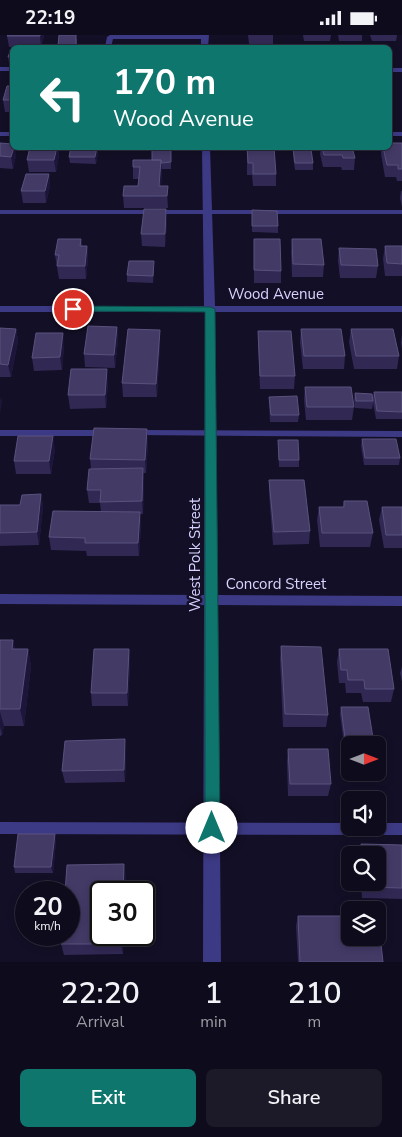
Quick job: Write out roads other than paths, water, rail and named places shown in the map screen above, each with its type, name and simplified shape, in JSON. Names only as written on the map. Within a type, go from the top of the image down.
[{"type":"street","name":"West Polk Street","points":[[206,150],[211,433],[212,962]]},
{"type":"street","name":"Wood Avenue","points":[[0,309],[402,309]]},
{"type":"street","name":"Concord Street","points":[[0,599],[402,601]]},
{"type":"lane","points":[[108,45],[110,37],[205,36]]},
{"type":"lane","points":[[0,212],[402,212]]},
{"type":"lane","points":[[0,433],[402,434]]},
{"type":"lane","points":[[0,828],[402,829]]}]
